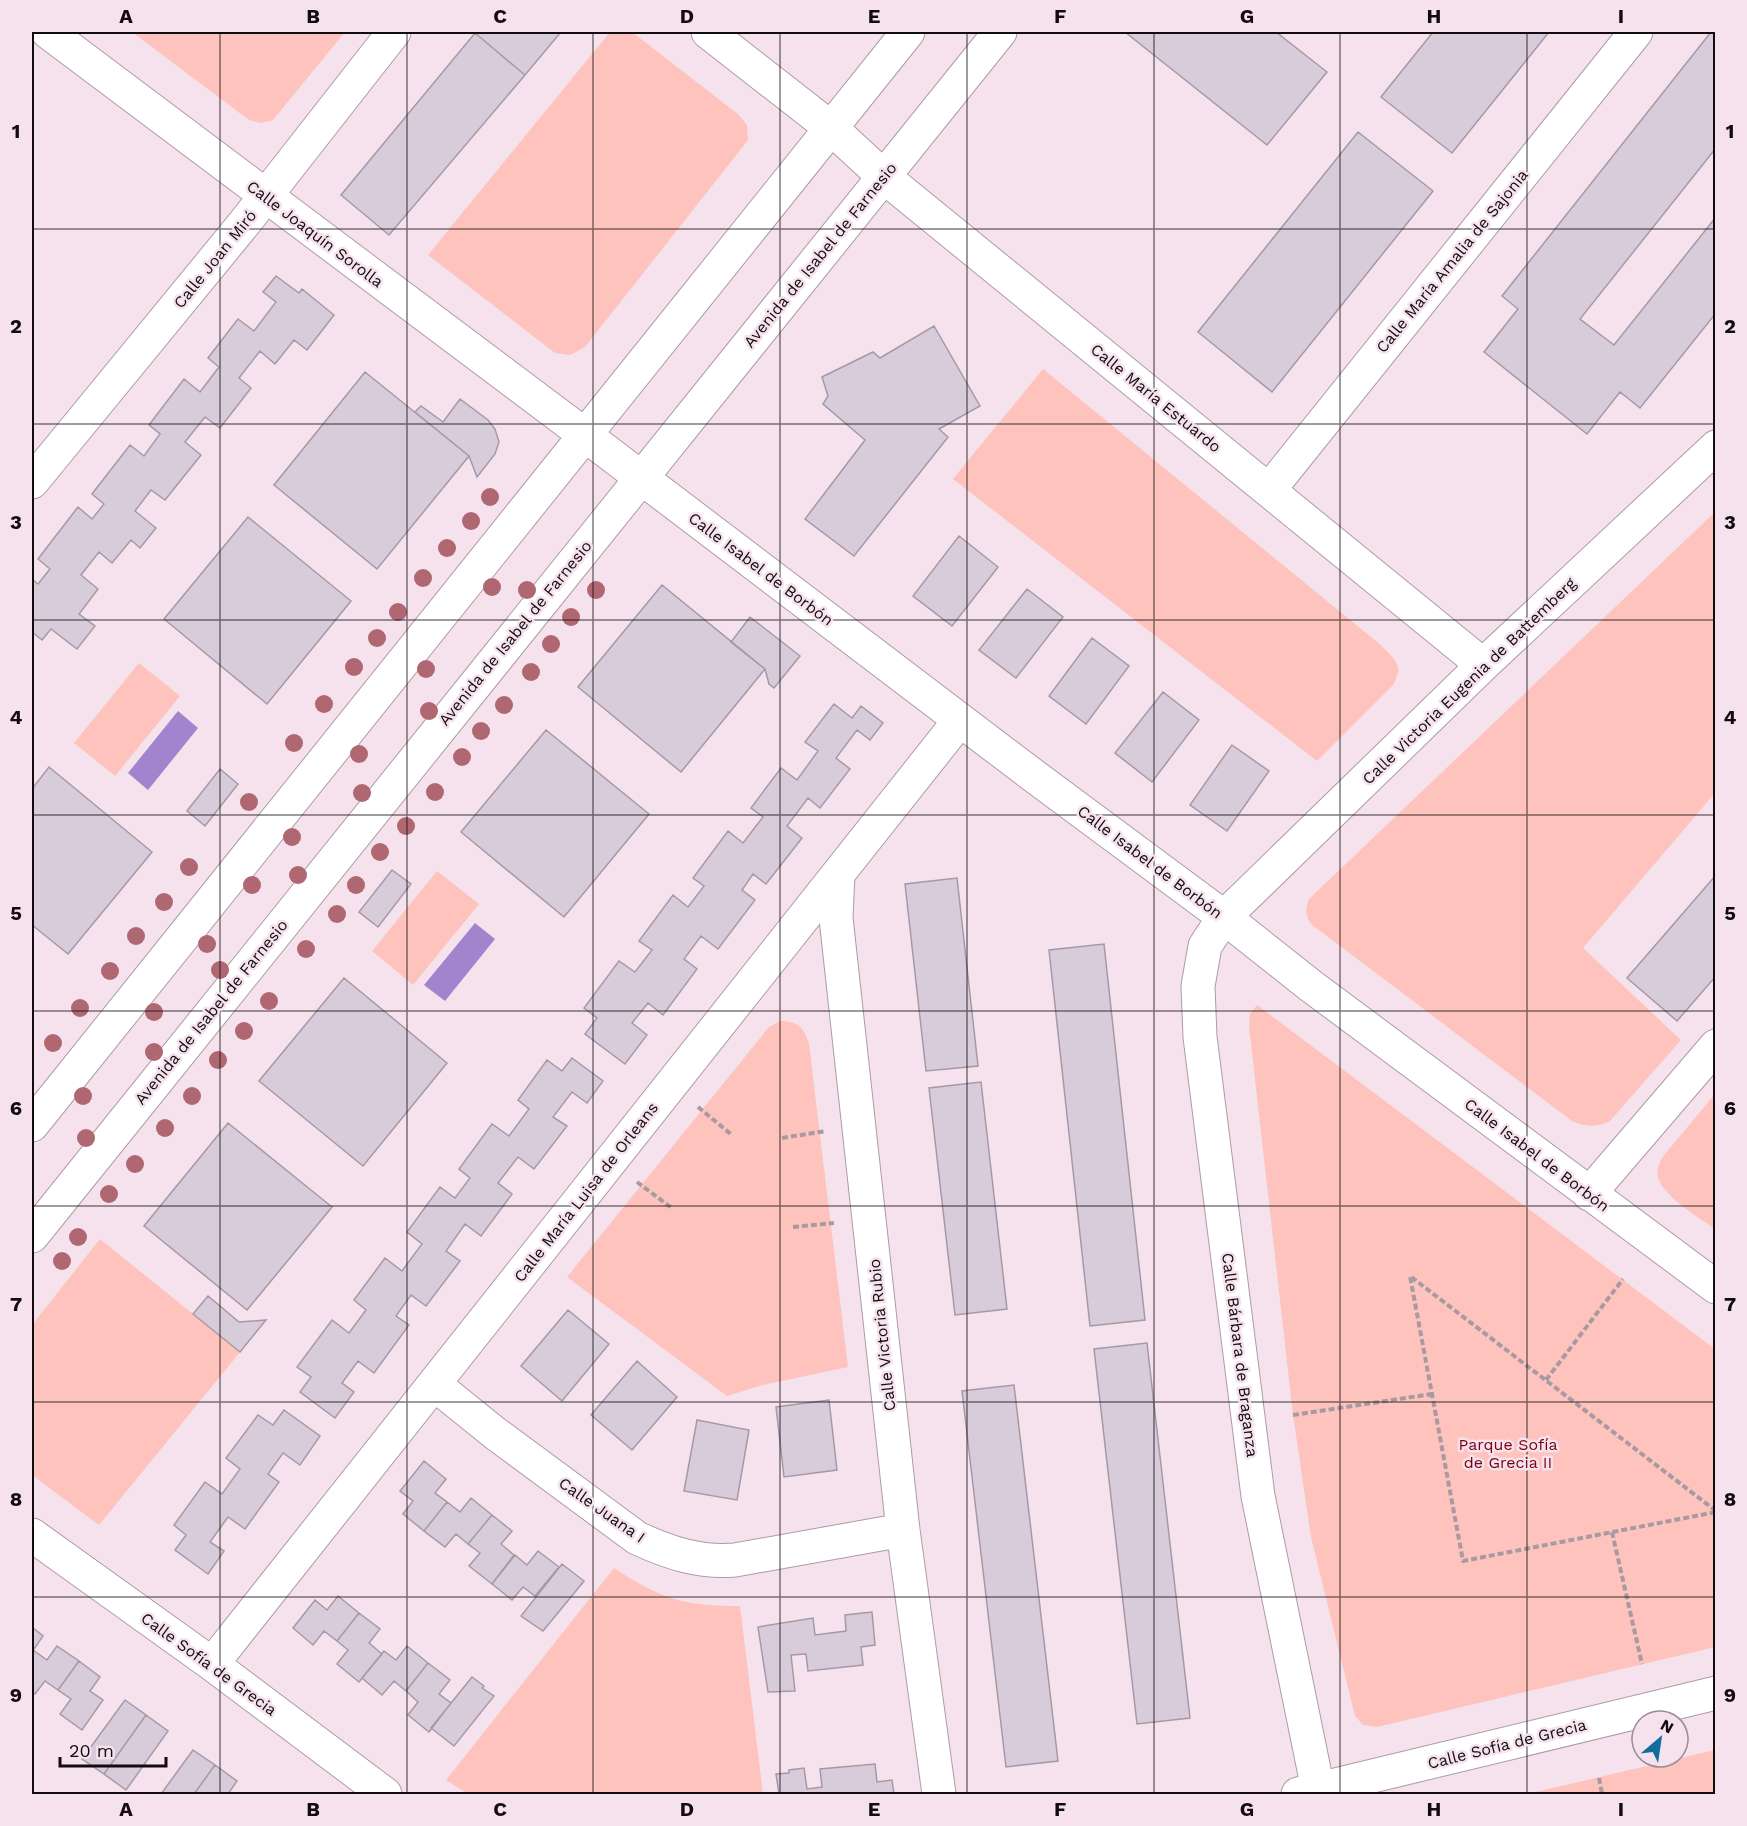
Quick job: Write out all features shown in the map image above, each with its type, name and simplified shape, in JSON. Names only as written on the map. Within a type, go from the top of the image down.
[{"type":"street","name":"Calle Joaquín Sorolla","points":[[48,32],[585,435]]},
{"type":"street","name":"Calle Joan Miró","points":[[32,482],[265,197],[394,32]]},
{"type":"street","name":"Calle María Estuardo","points":[[708,32],[831,128],[883,176],[1483,665]]},
{"type":"street","points":[[32,1125],[908,32]]},
{"type":"street","name":"Avenida de Isabel de Farnesio","points":[[32,1236],[1000,32]]},
{"type":"street","name":"Calle María Amalia de Sajonia","points":[[1269,490],[1636,32]]},
{"type":"street","name":"Calle Isabel de Borbón","points":[[585,435],[960,720],[1224,916],[1311,986],[1716,1287]]},
{"type":"street","name":"Calle Victoria Eugenia de Battemberg","points":[[1224,916],[1483,665],[1716,447]]},
{"type":"street","name":"Calle María Luisa de Orleans","points":[[212,1664],[960,720]]},
{"type":"street","name":"Calle Victoria Rubio","points":[[838,874],[836,918],[903,1530],[939,1794]]},
{"type":"street","name":"Calle Bárbara de Braganza","points":[[1224,916],[1204,946],[1198,986],[1200,1037],[1258,1497],[1312,1793]]},
{"type":"street","points":[[1589,1194],[1716,1046]]},
{"type":"street","name":"Calle Juana I","points":[[434,1384],[496,1434],[637,1539],[678,1555],[716,1562],[735,1560],[903,1530]]},
{"type":"street","name":"Calle Sofía de Grecia","points":[[32,1535],[212,1664],[385,1794]]},
{"type":"street","name":"Calle Sofía de Grecia","points":[[1312,1793],[1716,1693]]},
{"type":"path","points":[[697,1107],[732,1135]]},
{"type":"path","points":[[782,1138],[826,1131]]},
{"type":"path","points":[[637,1182],[673,1209]]},
{"type":"path","points":[[793,1227],[837,1222]]},
{"type":"path","points":[[1410,1276],[1546,1380],[1716,1512],[1463,1561],[1410,1276]]},
{"type":"path","points":[[1546,1380],[1623,1279]]},
{"type":"path","points":[[1293,1415],[1432,1394]]},
{"type":"path","points":[[1612,1532],[1642,1664]]},
{"type":"path","points":[[1599,1778],[1602,1794]]},
{"type":"green space","points":[[132,32],[345,32],[273,120],[261,123],[249,120]]},
{"type":"green space","points":[[610,32],[632,32],[739,115],[747,125],[748,140],[585,347],[570,355],[555,353],[428,255]]},
{"type":"green space","points":[[1043,369],[1391,655],[1398,667],[1393,685],[1317,761],[953,479]]},
{"type":"green space","points":[[1715,512],[1715,793],[1583,948],[1681,1040],[1609,1122],[1590,1126],[1572,1121],[1311,924],[1306,912],[1307,906],[1309,899]]},
{"type":"green space","points":[[139,663],[180,696],[115,776],[74,743]]},
{"type":"green space","points":[[437,871],[479,904],[413,985],[372,951]]},
{"type":"green space","name":"Parque Sofía de Grecia II","points":[[1257,1005],[1715,1349],[1715,1647],[1377,1727],[1363,1725],[1355,1716],[1311,1537],[1293,1415],[1249,1026],[1250,1014]]},
{"type":"green space","points":[[780,1021],[791,1022],[799,1026],[805,1033],[809,1044],[848,1367],[763,1385],[727,1396],[567,1277],[769,1027]]},
{"type":"green space","points":[[1715,1094],[1715,1229],[1666,1192],[1658,1174],[1659,1165],[1665,1154]]},
{"type":"green space","points":[[100,1239],[240,1352],[99,1525],[32,1475],[32,1325]]},
{"type":"green space","points":[[614,1568],[646,1587],[674,1599],[720,1606],[740,1606],[763,1794],[468,1794],[446,1780]]},
{"type":"green space","points":[[1715,1750],[1715,1794],[1527,1794],[1634,1769],[1690,1769],[1690,1756]]},
{"type":"shaded area","points":[[178,711],[198,728],[148,790],[128,773]]},
{"type":"shaded area","points":[[475,923],[495,939],[445,1001],[424,985]]},
{"type":"building","points":[[561,32],[525,75],[475,33]]},
{"type":"building","points":[[1125,32],[1276,32],[1327,72],[1267,145]]},
{"type":"building","points":[[1433,32],[1549,32],[1452,153],[1381,97]]},
{"type":"building","points":[[1711,32],[1716,32],[1716,148],[1580,319],[1614,345],[1716,217],[1716,313],[1640,408],[1620,392],[1587,434],[1484,352],[1518,309],[1502,296]]},
{"type":"building","points":[[475,33],[525,75],[389,235],[341,195]]},
{"type":"building","points":[[1358,132],[1433,191],[1272,392],[1198,332]]},
{"type":"building","points":[[276,276],[299,293],[302,289],[334,315],[307,350],[294,340],[275,364],[260,351],[239,378],[251,388],[220,428],[205,417],[185,442],[201,455],[165,500],[151,490],[135,511],[156,528],[140,548],[131,540],[112,563],[99,552],[81,575],[98,589],[79,614],[95,626],[77,649],[51,629],[42,640],[32,632],[32,579],[38,584],[50,569],[38,559],[78,507],[92,519],[104,504],[92,494],[130,445],[144,456],[160,434],[149,425],[184,379],[200,392],[219,367],[208,358],[238,319],[254,331],[276,302],[263,292]]},
{"type":"building","points":[[934,326],[980,406],[939,429],[948,437],[854,556],[805,519],[865,440],[823,404],[828,396],[822,377],[873,352],[880,358]]},
{"type":"building","points":[[365,372],[469,456],[377,569],[274,485]]},
{"type":"building","points":[[460,399],[488,420],[495,429],[499,442],[495,454],[477,477],[469,456],[415,412],[421,406],[443,422]]},
{"type":"building","points":[[248,517],[351,601],[267,704],[164,619]]},
{"type":"building","points":[[959,536],[998,567],[952,626],[913,596]]},
{"type":"building","points":[[662,585],[765,669],[681,772],[578,687]]},
{"type":"building","points":[[1027,589],[1063,617],[1016,678],[979,650]]},
{"type":"building","points":[[750,617],[800,656],[774,688],[769,684],[765,669],[731,642]]},
{"type":"building","points":[[1092,638],[1129,666],[1086,724],[1049,696]]},
{"type":"building","points":[[1163,692],[1199,720],[1152,782],[1115,753]]},
{"type":"building","points":[[834,704],[852,718],[861,706],[883,723],[870,740],[857,730],[836,758],[850,769],[820,808],[808,798],[787,826],[802,838],[766,884],[753,874],[742,890],[755,900],[718,949],[701,936],[684,959],[697,969],[663,1015],[648,1003],[632,1023],[647,1035],[625,1064],[585,1034],[597,1018],[584,1008],[619,961],[635,972],[652,950],[639,941],[673,895],[688,907],[704,886],[693,878],[728,831],[743,843],[763,817],[751,808],[781,768],[797,780],[818,751],[805,742]]},
{"type":"building","points":[[546,730],[649,814],[564,917],[461,832]]},
{"type":"building","points":[[1232,745],[1269,771],[1227,831],[1190,805]]},
{"type":"building","points":[[49,767],[152,852],[68,954],[32,925],[32,789]]},
{"type":"building","points":[[220,769],[238,784],[205,826],[187,811]]},
{"type":"building","points":[[392,870],[411,884],[378,927],[359,912]]},
{"type":"building","points":[[1716,875],[1716,976],[1677,1021],[1627,978]]},
{"type":"building","points":[[957,878],[978,1066],[926,1071],[905,884]]},
{"type":"building","points":[[1104,944],[1145,1320],[1090,1326],[1049,950]]},
{"type":"building","points":[[344,978],[447,1063],[363,1166],[259,1081]]},
{"type":"building","points":[[572,1058],[603,1081],[587,1103],[572,1092],[553,1117],[567,1126],[534,1169],[518,1157],[498,1183],[512,1194],[481,1236],[465,1224],[446,1251],[460,1261],[426,1306],[411,1295],[396,1316],[409,1325],[374,1373],[358,1361],[342,1383],[354,1392],[335,1418],[300,1392],[311,1377],[297,1367],[332,1320],[349,1333],[366,1310],[354,1300],[385,1258],[402,1271],[422,1244],[407,1232],[440,1187],[455,1198],[470,1178],[459,1169],[492,1124],[509,1136],[529,1109],[518,1100],[547,1060],[562,1071]]},
{"type":"building","points":[[981,1082],[1007,1309],[955,1315],[929,1088]]},
{"type":"building","points":[[228,1123],[332,1207],[247,1310],[144,1226]]},
{"type":"building","points":[[208,1296],[239,1322],[266,1320],[240,1352],[193,1314]]},
{"type":"building","points":[[568,1310],[609,1344],[562,1401],[521,1366]]},
{"type":"building","points":[[1147,1343],[1190,1718],[1137,1724],[1094,1349]]},
{"type":"building","points":[[637,1361],[677,1397],[632,1450],[591,1415]]},
{"type":"building","points":[[1014,1385],[1058,1761],[1006,1767],[962,1391]]},
{"type":"building","points":[[829,1400],[837,1470],[784,1477],[776,1407]]},
{"type":"building","points":[[284,1410],[320,1436],[300,1465],[283,1453],[268,1474],[279,1482],[245,1529],[228,1517],[210,1542],[224,1551],[208,1574],[175,1550],[186,1535],[174,1525],[205,1482],[222,1494],[240,1469],[226,1458],[258,1415],[273,1425]]},
{"type":"building","points":[[697,1420],[749,1430],[737,1500],[684,1491]]},
{"type":"building","points":[[424,1461],[446,1479],[435,1493],[447,1502],[424,1531],[403,1514],[413,1501],[400,1491]]},
{"type":"building","points":[[471,1498],[492,1515],[468,1544],[456,1534],[445,1547],[424,1531],[447,1502],[460,1512]]},
{"type":"building","points":[[492,1515],[512,1531],[501,1544],[514,1555],[492,1584],[469,1566],[480,1553],[468,1544]]},
{"type":"building","points":[[538,1551],[559,1567],[535,1596],[523,1587],[512,1600],[492,1584],[515,1555],[527,1565]]},
{"type":"building","points":[[562,1564],[584,1581],[543,1631],[521,1616]]},
{"type":"building","points":[[338,1596],[359,1613],[337,1641],[324,1631],[313,1645],[293,1628],[315,1600],[327,1610]]},
{"type":"building","points":[[872,1612],[875,1645],[861,1647],[863,1665],[808,1671],[806,1654],[791,1655],[795,1691],[768,1692],[758,1627],[813,1618],[815,1635],[846,1631],[845,1615]]},
{"type":"building","points":[[359,1613],[380,1629],[369,1643],[382,1654],[359,1682],[337,1664],[348,1650],[337,1641]]},
{"type":"building","points":[[32,1627],[43,1636],[32,1652]]},
{"type":"building","points":[[57,1646],[79,1661],[58,1690],[45,1681],[35,1694],[32,1692],[32,1652],[33,1650],[47,1660]]},
{"type":"building","points":[[407,1646],[428,1663],[406,1691],[394,1681],[382,1695],[362,1678],[384,1651],[396,1660]]},
{"type":"building","points":[[79,1661],[100,1677],[90,1691],[103,1700],[82,1730],[60,1714],[71,1699],[58,1690]]},
{"type":"building","points":[[428,1663],[450,1680],[439,1694],[451,1703],[429,1732],[408,1715],[418,1702],[406,1691]]},
{"type":"building","points":[[472,1677],[494,1696],[454,1746],[431,1728]]},
{"type":"building","points":[[125,1700],[146,1715],[104,1774],[82,1759]]},
{"type":"building","points":[[146,1715],[168,1731],[126,1790],[104,1774]]},
{"type":"building","points":[[193,1750],[215,1765],[194,1794],[161,1794]]},
{"type":"building","points":[[875,1764],[877,1782],[892,1780],[894,1794],[779,1794],[776,1774],[804,1768],[807,1789],[822,1787],[820,1769]]},
{"type":"building","points":[[215,1765],[237,1781],[228,1794],[194,1794]]}]
